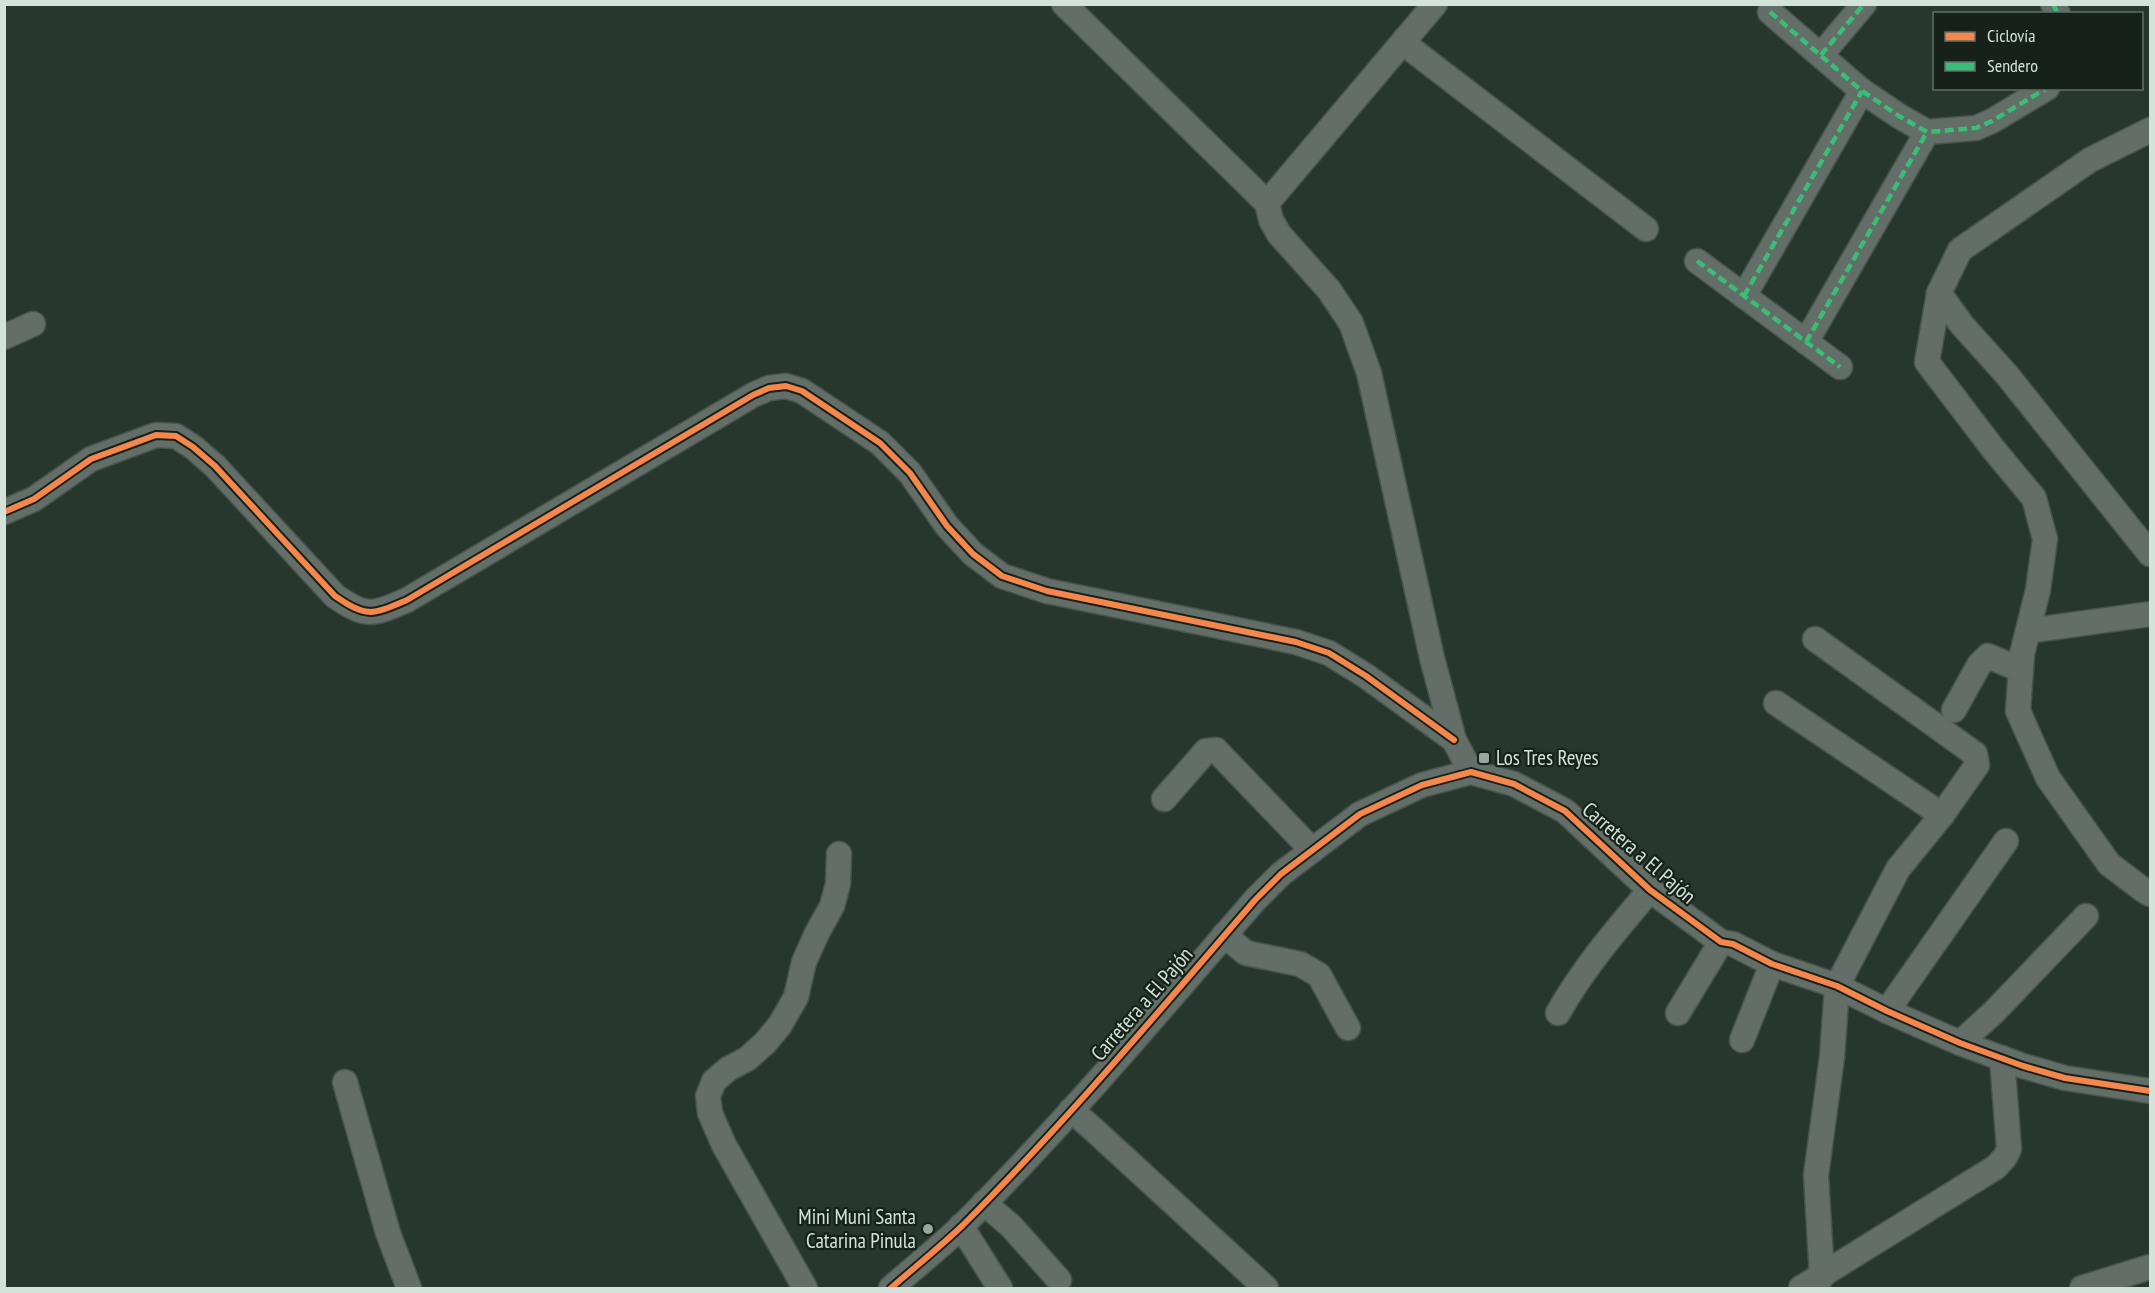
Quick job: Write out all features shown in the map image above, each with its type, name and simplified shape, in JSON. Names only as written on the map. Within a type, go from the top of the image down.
[{"type":"street","points":[[1064,4],[1267,203],[1271,220],[1279,234],[1329,290],[1351,323],[1369,373],[1431,658],[1454,740],[1471,772]]},
{"type":"street","points":[[1267,203],[1435,4]]},
{"type":"street","points":[[1821,55],[1864,4]]},
{"type":"street","points":[[1770,12],[1862,91],[1927,132],[1976,128],[2045,90]]},
{"type":"street","points":[[1404,39],[1411,49],[1646,229]]},
{"type":"street","points":[[1744,296],[1862,91]]},
{"type":"street","points":[[2151,130],[2090,160],[1960,250],[1939,293],[1927,362],[2034,498],[2045,539],[2038,590],[2022,654],[2019,711],[2048,778],[2109,864],[2151,894]]},
{"type":"street","points":[[1806,342],[1927,132]]},
{"type":"street","points":[[1696,261],[1840,367]]},
{"type":"street","points":[[1939,293],[2151,554]]},
{"type":"street","points":[[4,337],[33,324]]},
{"type":"street","points":[[4,512],[34,499],[91,459],[156,435],[176,436],[215,466],[335,596],[358,611],[380,612],[407,600],[753,395],[769,388],[786,386],[802,391],[880,443],[910,473],[947,526],[973,554],[1002,576],[1047,591],[1296,642],[1329,653],[1366,676],[1454,740]]},
{"type":"street","points":[[2028,631],[2151,614]]},
{"type":"street","points":[[1815,639],[1975,754],[1977,765],[1898,870],[1837,986],[1832,1057],[1816,1175],[1822,1277]]},
{"type":"street","points":[[1954,710],[1979,665],[1988,656],[2021,670]]},
{"type":"street","points":[[1776,703],[1941,815]]},
{"type":"street","points":[[1164,799],[1206,751],[1216,750],[1312,850]]},
{"type":"street","name":"Carretera a El Pajón","points":[[891,1288],[961,1227],[984,1203],[1071,1110],[1255,900],[1281,874],[1360,814],[1422,785],[1471,772],[1514,784],[1565,811],[1650,890],[1721,942],[1733,944],[1772,964],[1837,986],[1959,1043],[2002,1058],[2065,1078],[2151,1091]]},
{"type":"street","points":[[1887,1011],[2006,841]]},
{"type":"street","points":[[805,1288],[724,1145],[710,1113],[708,1096],[714,1081],[728,1069],[747,1059],[765,1043],[780,1025],[796,997],[804,962],[832,906],[838,884],[839,854]]},
{"type":"street","points":[[1558,1012],[1598,951],[1650,890]]},
{"type":"street","points":[[1959,1043],[1994,1012],[2086,916]]},
{"type":"street","points":[[1224,935],[1246,953],[1300,964],[1318,975],[1348,1028]]},
{"type":"street","points":[[1678,1012],[1721,942]]},
{"type":"street","points":[[1742,1040],[1772,964]]},
{"type":"street","points":[[1801,1288],[1996,1167],[2005,1157],[2009,1149],[2002,1058]]},
{"type":"street","points":[[345,1082],[388,1233],[409,1288]]},
{"type":"street","points":[[1071,1110],[1266,1288]]},
{"type":"street","points":[[984,1203],[1011,1226],[1059,1280]]},
{"type":"street","points":[[961,1227],[1000,1288]]},
{"type":"street","points":[[2082,1288],[2151,1268]]},
{"type":"marked path","points":[[1821,55],[1864,4]]},
{"type":"marked path","points":[[2053,4],[2057,12]]},
{"type":"marked path","points":[[1770,12],[1862,91],[1927,132],[1976,128],[2044,90]]},
{"type":"marked path","points":[[1744,296],[1862,91]]},
{"type":"marked path","points":[[1806,342],[1927,132]]},
{"type":"marked path","points":[[1697,261],[1840,367]]},
{"type":"cycle path","points":[[4,512],[34,499],[91,459],[156,435],[176,436],[215,466],[335,596],[363,611],[377,611],[407,600],[753,395],[769,388],[786,386],[802,391],[880,443],[910,473],[947,526],[973,554],[1002,576],[1047,591],[1296,642],[1329,653],[1366,676],[1454,740]]},
{"type":"cycle path","points":[[891,1288],[963,1225],[1039,1146],[1255,900],[1281,874],[1360,814],[1422,785],[1471,772],[1514,784],[1565,811],[1650,890],[1721,942],[1733,944],[1772,964],[1837,986],[1960,1043],[2023,1066],[2065,1078],[2150,1091]]},
{"type":"place","name":"Los Tres Reyes","points":[[1484,758]]},
{"type":"place","name":"Mini Muni Santa Catarina Pinula","points":[[928,1229]]}]
